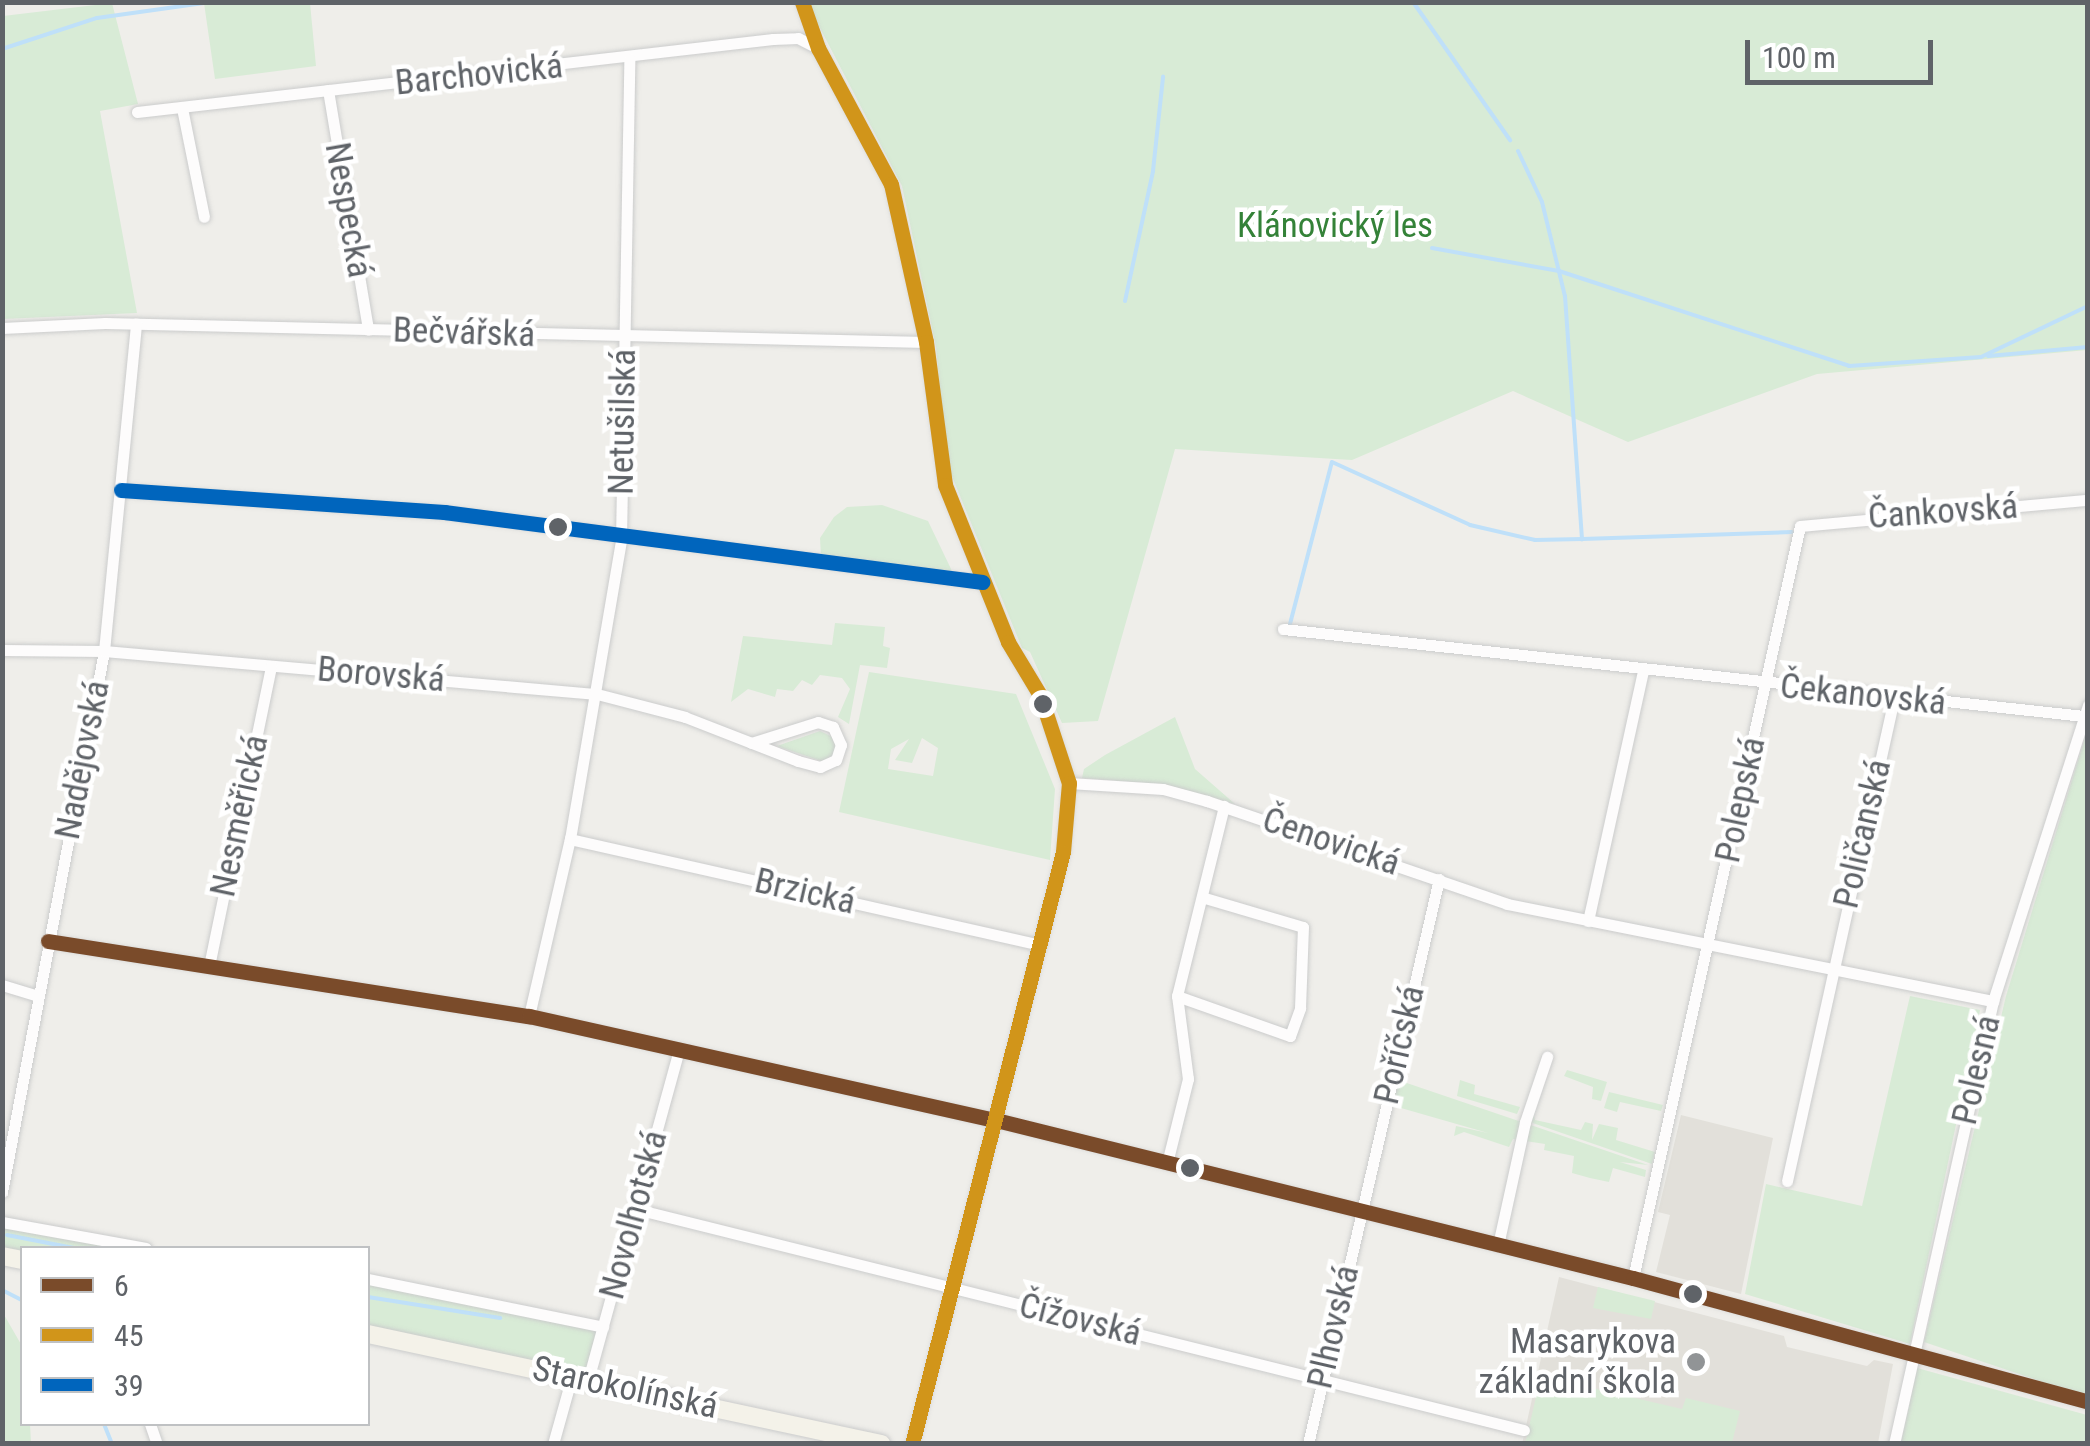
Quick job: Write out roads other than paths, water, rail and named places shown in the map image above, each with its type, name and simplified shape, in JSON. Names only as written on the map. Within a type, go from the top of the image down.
[{"type":"main road","name":"Starokolínská","points":[[370,1334],[882,1444]]},
{"type":"street","points":[[802,2],[818,48],[891,184],[926,342],[944,485],[1008,642],[1036,685],[1069,783],[1063,852],[912,1444]]},
{"type":"street","name":"Barchovická","points":[[138,112],[798,38],[818,48]]},
{"type":"street","name":"Netušilská","points":[[529,1016],[570,838],[621,540],[628,59]]},
{"type":"street","name":"Nespecká","points":[[328,90],[368,330]]},
{"type":"street","points":[[182,108],[204,217]]},
{"type":"street","name":"Bečvářská","points":[[2,328],[136,324],[926,342]]},
{"type":"street","name":"Nadějovská","points":[[2,1192],[104,651],[136,324]]},
{"type":"street","points":[[121,490],[444,512],[621,540],[982,582]]},
{"type":"street","name":"Čankovská","points":[[1799,532],[2088,500]]},
{"type":"street","name":"Polepská","points":[[1633,1278],[1710,946],[1799,532]]},
{"type":"street","name":"Čekanovská","points":[[1283,629],[1894,699],[2086,710]]},
{"type":"street","name":"Borovská","points":[[2,650],[104,651],[597,694],[820,767],[836,760],[842,745],[834,727],[818,722],[751,742]]},
{"type":"street","name":"Nesměřická","points":[[209,966],[270,666]]},
{"type":"street","points":[[1588,921],[1643,672]]},
{"type":"street","name":"Poličanská","points":[[1787,1181],[1894,699]]},
{"type":"street","name":"Polesná","points":[[1894,1444],[1993,1001],[2086,710]]},
{"type":"street","name":"Čenovická","points":[[1069,783],[1163,789],[1224,806],[1507,904],[1993,1001]]},
{"type":"street","points":[[1167,1163],[1188,1079],[1176,996],[1224,806]]},
{"type":"street","name":"Brzická","points":[[570,838],[1040,945]]},
{"type":"street","name":"Poříčská","points":[[1360,1211],[1439,879]]},
{"type":"street","points":[[1176,996],[1290,1036],[1300,1008],[1302,927],[1202,897]]},
{"type":"street","points":[[48,941],[529,1016],[996,1120],[1633,1278],[2088,1402]]},
{"type":"street","points":[[2,985],[37,996]]},
{"type":"street","name":"Novolhotská","points":[[553,1444],[603,1327],[680,1050]]},
{"type":"street","points":[[1498,1245],[1525,1122],[1547,1056]]},
{"type":"street","name":"Čížovská","points":[[636,1209],[1524,1430]]},
{"type":"street","name":"Plhovská","points":[[1308,1444],[1360,1211]]},
{"type":"street","points":[[2,1222],[135,1246]]},
{"type":"street","name":"Starokolínská","points":[[370,1279],[603,1327]]},
{"type":"waterway","points":[[2,49],[97,18],[211,2]]},
{"type":"waterway","points":[[1413,2],[1510,140]]},
{"type":"waterway","points":[[1125,301],[1153,171],[1163,77]]},
{"type":"waterway","points":[[1518,151],[1542,202],[1565,296],[1582,539],[1792,532]]},
{"type":"waterway","points":[[1432,248],[1559,271],[1849,366],[1981,357],[2088,306]]},
{"type":"waterway","points":[[1988,356],[2088,347]]},
{"type":"waterway","points":[[1290,624],[1332,462],[1470,525],[1535,540],[1582,539]]},
{"type":"waterway","points":[[7,1235],[64,1246]]},
{"type":"waterway","points":[[2,1290],[20,1299]]},
{"type":"waterway","points":[[370,1297],[500,1318]]},
{"type":"waterway","points":[[105,1426],[112,1444]]},
{"type":"place","name":"Masarykova základní škola","points":[[1696,1362]]},
{"type":"park label","name":"Klánovický les","points":[[1335,226]]}]
